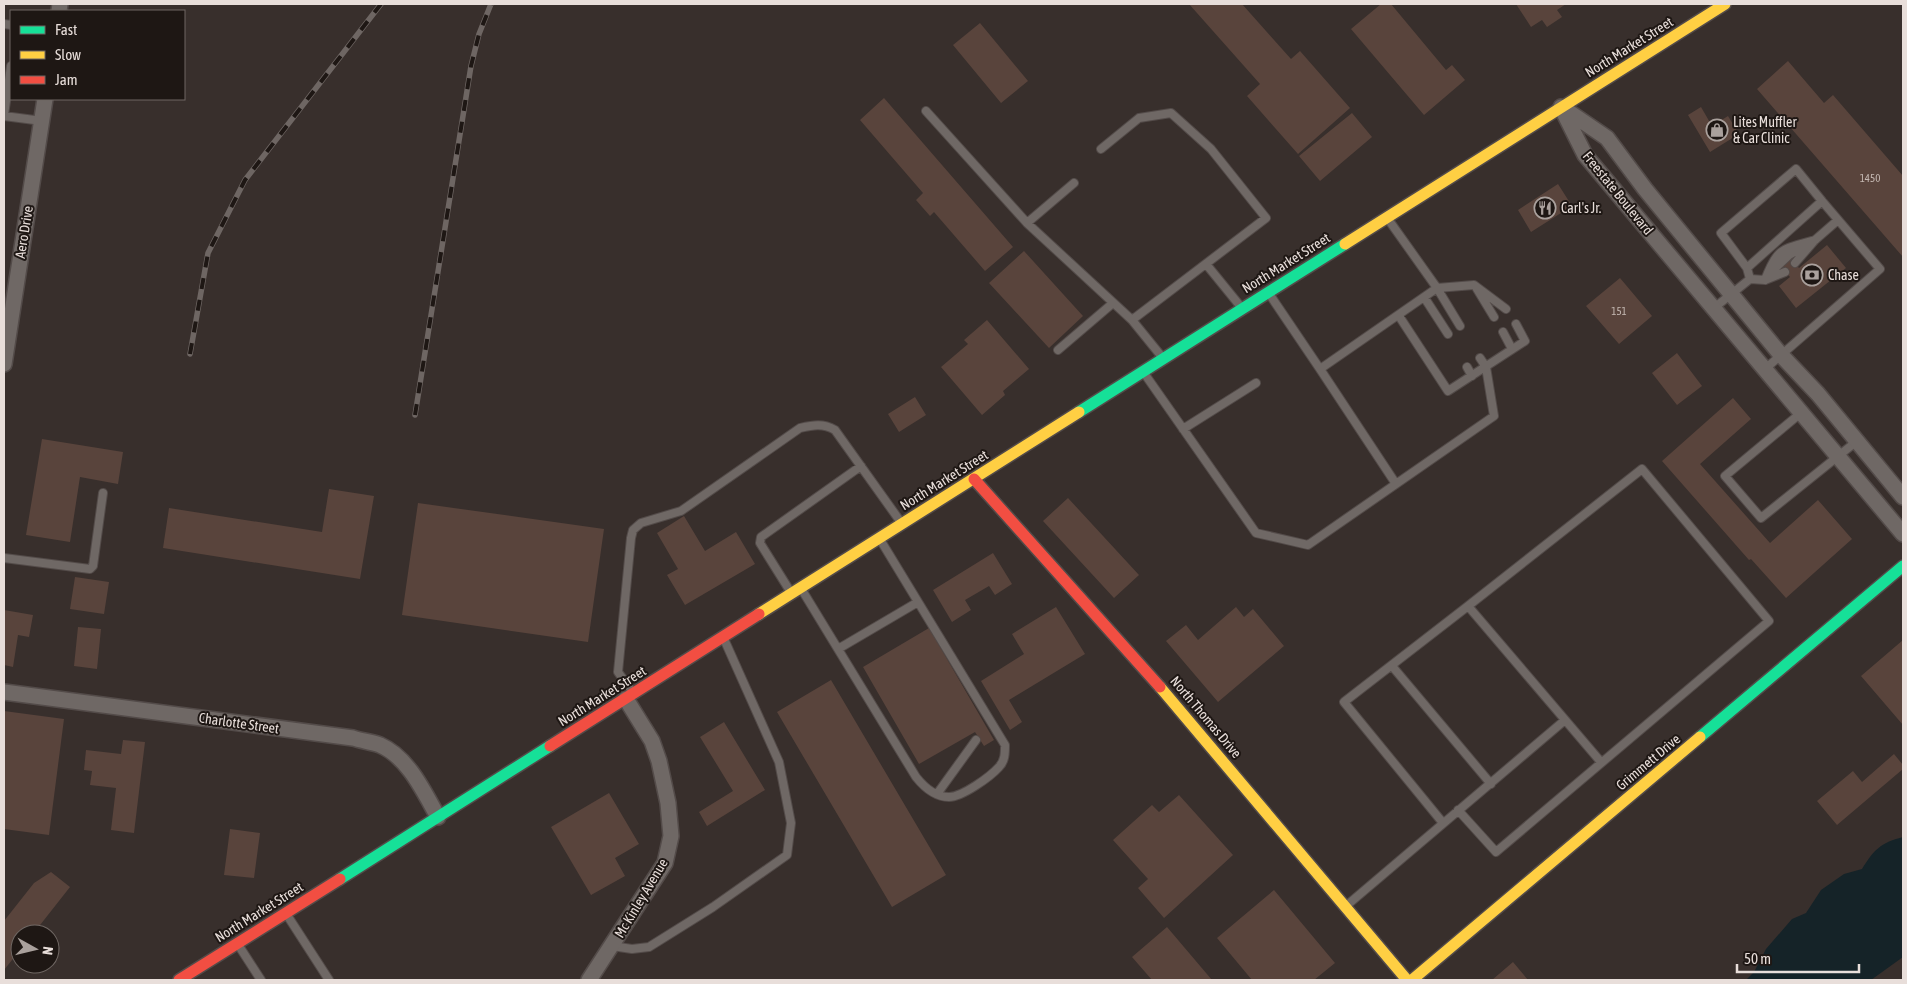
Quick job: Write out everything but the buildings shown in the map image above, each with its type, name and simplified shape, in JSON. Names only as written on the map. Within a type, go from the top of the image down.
[{"type":"main road","name":"North Market Street","points":[[179,980],[191,977],[285,913],[1725,4]]},
{"type":"main road","name":"North Thomas Drive","points":[[974,479],[1151,676],[1407,980]]},
{"type":"main road","name":"Grimmett Drive","points":[[1412,980],[1903,566]]},
{"type":"street","name":"Aero Drive","points":[[4,364],[45,100]]},
{"type":"street","name":"Freestate Boulevard","points":[[1561,107],[1608,138],[1645,189],[1732,295],[1781,354],[1818,394],[1903,497]]},
{"type":"street","name":"Freestate Boulevard","points":[[1561,107],[1585,155],[1903,534]]},
{"type":"street","name":"Charlotte Street","points":[[4,692],[344,737],[380,746],[395,754],[406,766],[438,817]]},
{"type":"street","name":"Mc Kinley Avenue","points":[[589,980],[665,863],[671,836],[668,803],[660,761],[630,696]]},
{"type":"lane","points":[[10,73],[4,115],[42,121]]},
{"type":"lane","points":[[926,111],[1027,222],[1132,320],[1164,359]]},
{"type":"lane","points":[[1101,149],[1139,118],[1171,113],[1212,149],[1266,218],[1132,320]]},
{"type":"lane","points":[[1750,278],[1747,268],[1721,234],[1796,169],[1880,269],[1765,368]]},
{"type":"lane","points":[[1027,222],[1074,182]]},
{"type":"lane","points":[[1747,268],[1822,201]]},
{"type":"lane","points":[[1387,218],[1437,288],[1460,326]]},
{"type":"lane","points":[[1795,263],[1815,240],[1838,220]]},
{"type":"lane","points":[[1765,280],[1789,255],[1815,240]]},
{"type":"lane","points":[[1206,264],[1243,309]]},
{"type":"lane","points":[[1750,278],[1765,280],[1785,272]]},
{"type":"lane","points":[[1714,308],[1732,295],[1750,278]]},
{"type":"lane","points":[[1474,285],[1494,317]]},
{"type":"lane","points":[[1320,369],[1437,288],[1474,285],[1506,309]]},
{"type":"lane","points":[[1269,292],[1396,484]]},
{"type":"lane","points":[[1424,298],[1448,334]]},
{"type":"lane","points":[[1058,350],[1113,303]]},
{"type":"lane","points":[[1399,316],[1448,391],[1525,341],[1516,324]]},
{"type":"lane","points":[[1503,332],[1512,349]]},
{"type":"lane","points":[[1143,372],[1256,533],[1308,545],[1494,416],[1486,366],[1480,358]]},
{"type":"lane","points":[[1467,367],[1472,376]]},
{"type":"lane","points":[[1183,429],[1256,383]]},
{"type":"lane","points":[[1802,412],[1725,476],[1761,518],[1857,441]]},
{"type":"lane","points":[[630,696],[618,672],[631,538],[633,530],[641,523],[681,511],[800,428],[818,424],[827,425],[835,430],[902,524]]},
{"type":"lane","points":[[861,466],[761,537],[760,543],[838,649],[916,778],[927,789],[950,797],[970,790],[1000,767],[1005,756],[1005,745],[879,539]]},
{"type":"lane","points":[[1443,823],[1344,702],[1642,469],[1769,621],[1496,852],[1458,810]]},
{"type":"lane","points":[[4,558],[90,569],[93,566],[104,494]]},
{"type":"lane","points":[[838,649],[918,602]]},
{"type":"lane","points":[[1468,606],[1601,762]]},
{"type":"lane","points":[[612,946],[632,949],[649,947],[713,907],[787,855],[791,823],[779,762],[723,637]]},
{"type":"lane","points":[[1392,666],[1490,784]]},
{"type":"lane","points":[[1346,906],[1565,720]]},
{"type":"lane","points":[[937,794],[976,740]]},
{"type":"lane","points":[[285,913],[329,980]]},
{"type":"lane","points":[[237,944],[260,980]]},
{"type":"shaded area","points":[[1903,837],[1903,957],[1871,980],[1746,980],[1754,972],[1766,949],[1792,919],[1806,913],[1821,890],[1844,874],[1862,869],[1878,848]]},
{"type":"railway","points":[[190,354],[208,253],[245,180],[381,4]]},
{"type":"railway","points":[[415,415],[471,66],[479,34],[491,4]]},
{"type":"traffic: fast","points":[[1079,412],[1345,244]]},
{"type":"traffic: fast","points":[[1700,737],[1903,566]]},
{"type":"traffic: fast","points":[[340,879],[550,746]]},
{"type":"traffic: slow","points":[[1345,244],[1725,4]]},
{"type":"traffic: slow","points":[[759,614],[1079,412]]},
{"type":"traffic: slow","points":[[1160,687],[1407,980]]},
{"type":"traffic: slow","points":[[1412,980],[1700,737]]},
{"type":"traffic: jam","points":[[974,479],[1160,687]]},
{"type":"traffic: jam","points":[[550,746],[759,614]]},
{"type":"traffic: jam","points":[[179,980],[340,879]]},
{"type":"place","name":"Lites Muffler & Car Clinic","points":[[1717,130]]},
{"type":"place","name":"Carl's Jr.","points":[[1545,208]]},
{"type":"place","name":"Chase","points":[[1812,275]]}]
